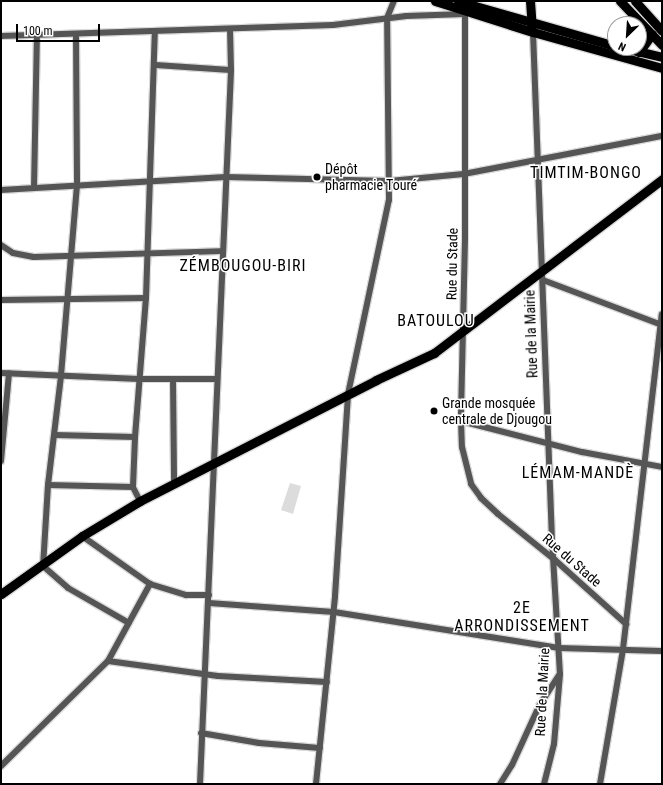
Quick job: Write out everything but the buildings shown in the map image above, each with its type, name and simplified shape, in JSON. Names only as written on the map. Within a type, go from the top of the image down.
[{"type":"main road","points":[[435,1],[464,6],[607,44]]},
{"type":"main road","name":"Rue de la Mairie","points":[[530,1],[533,32]]},
{"type":"main road","points":[[622,2],[662,45]]},
{"type":"main road","points":[[638,2],[662,31]]},
{"type":"main road","points":[[464,6],[533,32],[662,68]]},
{"type":"main road","points":[[647,41],[652,34]]},
{"type":"main road","points":[[647,54],[662,58]]},
{"type":"main road","points":[[1,594],[43,566],[82,536],[174,482],[348,394],[434,353],[542,275],[662,179]]},
{"type":"street","points":[[316,784],[334,612],[348,394],[389,200],[387,18],[394,1]]},
{"type":"street","points":[[1,36],[333,25],[464,6]]},
{"type":"street","name":"Rue du Stade","points":[[464,6],[463,331],[461,421],[462,447],[471,484],[490,506],[555,560],[626,624]]},
{"type":"street","points":[[200,784],[201,733],[209,603],[212,462],[221,251],[231,70],[230,29]]},
{"type":"street","points":[[140,501],[133,487],[135,437],[146,298],[155,30]]},
{"type":"street","name":"Rue de la Mairie","points":[[533,32],[539,158],[548,443],[560,674],[554,744],[544,784]]},
{"type":"street","points":[[76,34],[77,185],[61,376],[48,485],[43,566],[68,588],[129,623]]},
{"type":"street","points":[[34,188],[37,36]]},
{"type":"street","points":[[155,64],[231,70]]},
{"type":"street","points":[[1,190],[149,180],[226,177],[389,181],[464,174],[539,158],[662,136]]},
{"type":"street","points":[[1,245],[21,255],[71,256],[221,251]]},
{"type":"street","points":[[542,275],[661,325]]},
{"type":"street","points":[[1,300],[146,298]]},
{"type":"street","points":[[600,784],[623,649],[646,464],[662,314]]},
{"type":"street","points":[[1,373],[139,379],[216,379]]},
{"type":"street","points":[[1,461],[9,373]]},
{"type":"street","points":[[173,379],[174,482]]},
{"type":"street","points":[[461,421],[548,443],[662,467]]},
{"type":"street","points":[[55,434],[135,437]]},
{"type":"street","points":[[48,485],[133,487]]},
{"type":"street","points":[[82,536],[150,584],[181,594],[209,595]]},
{"type":"street","points":[[1,766],[108,660],[150,584]]},
{"type":"street","points":[[209,603],[334,612],[559,648],[662,651]]},
{"type":"street","points":[[108,660],[205,674],[327,682]]},
{"type":"street","points":[[500,784],[512,765],[540,706],[560,674]]},
{"type":"street","points":[[201,733],[245,741],[320,748]]},
{"type":"shaded area","points":[[290,483],[301,486],[293,514],[281,510]]},
{"type":"place","name":"Dépôt pharmacie Touré","points":[[317,177]]},
{"type":"place","name":"Grande mosquée centrale de Djougou","points":[[434,411]]},
{"type":"district","name":"TIMTIM-BONGO","points":[[586,173]]},
{"type":"district","name":"ZÉMBOUGOU-BIRI","points":[[243,266]]},
{"type":"district","name":"BATOULOU","points":[[436,321]]},
{"type":"district","name":"LÉMAM-MANDÈ","points":[[578,473]]},
{"type":"district","name":"2E ARRONDISSEMENT","points":[[522,617]]}]
